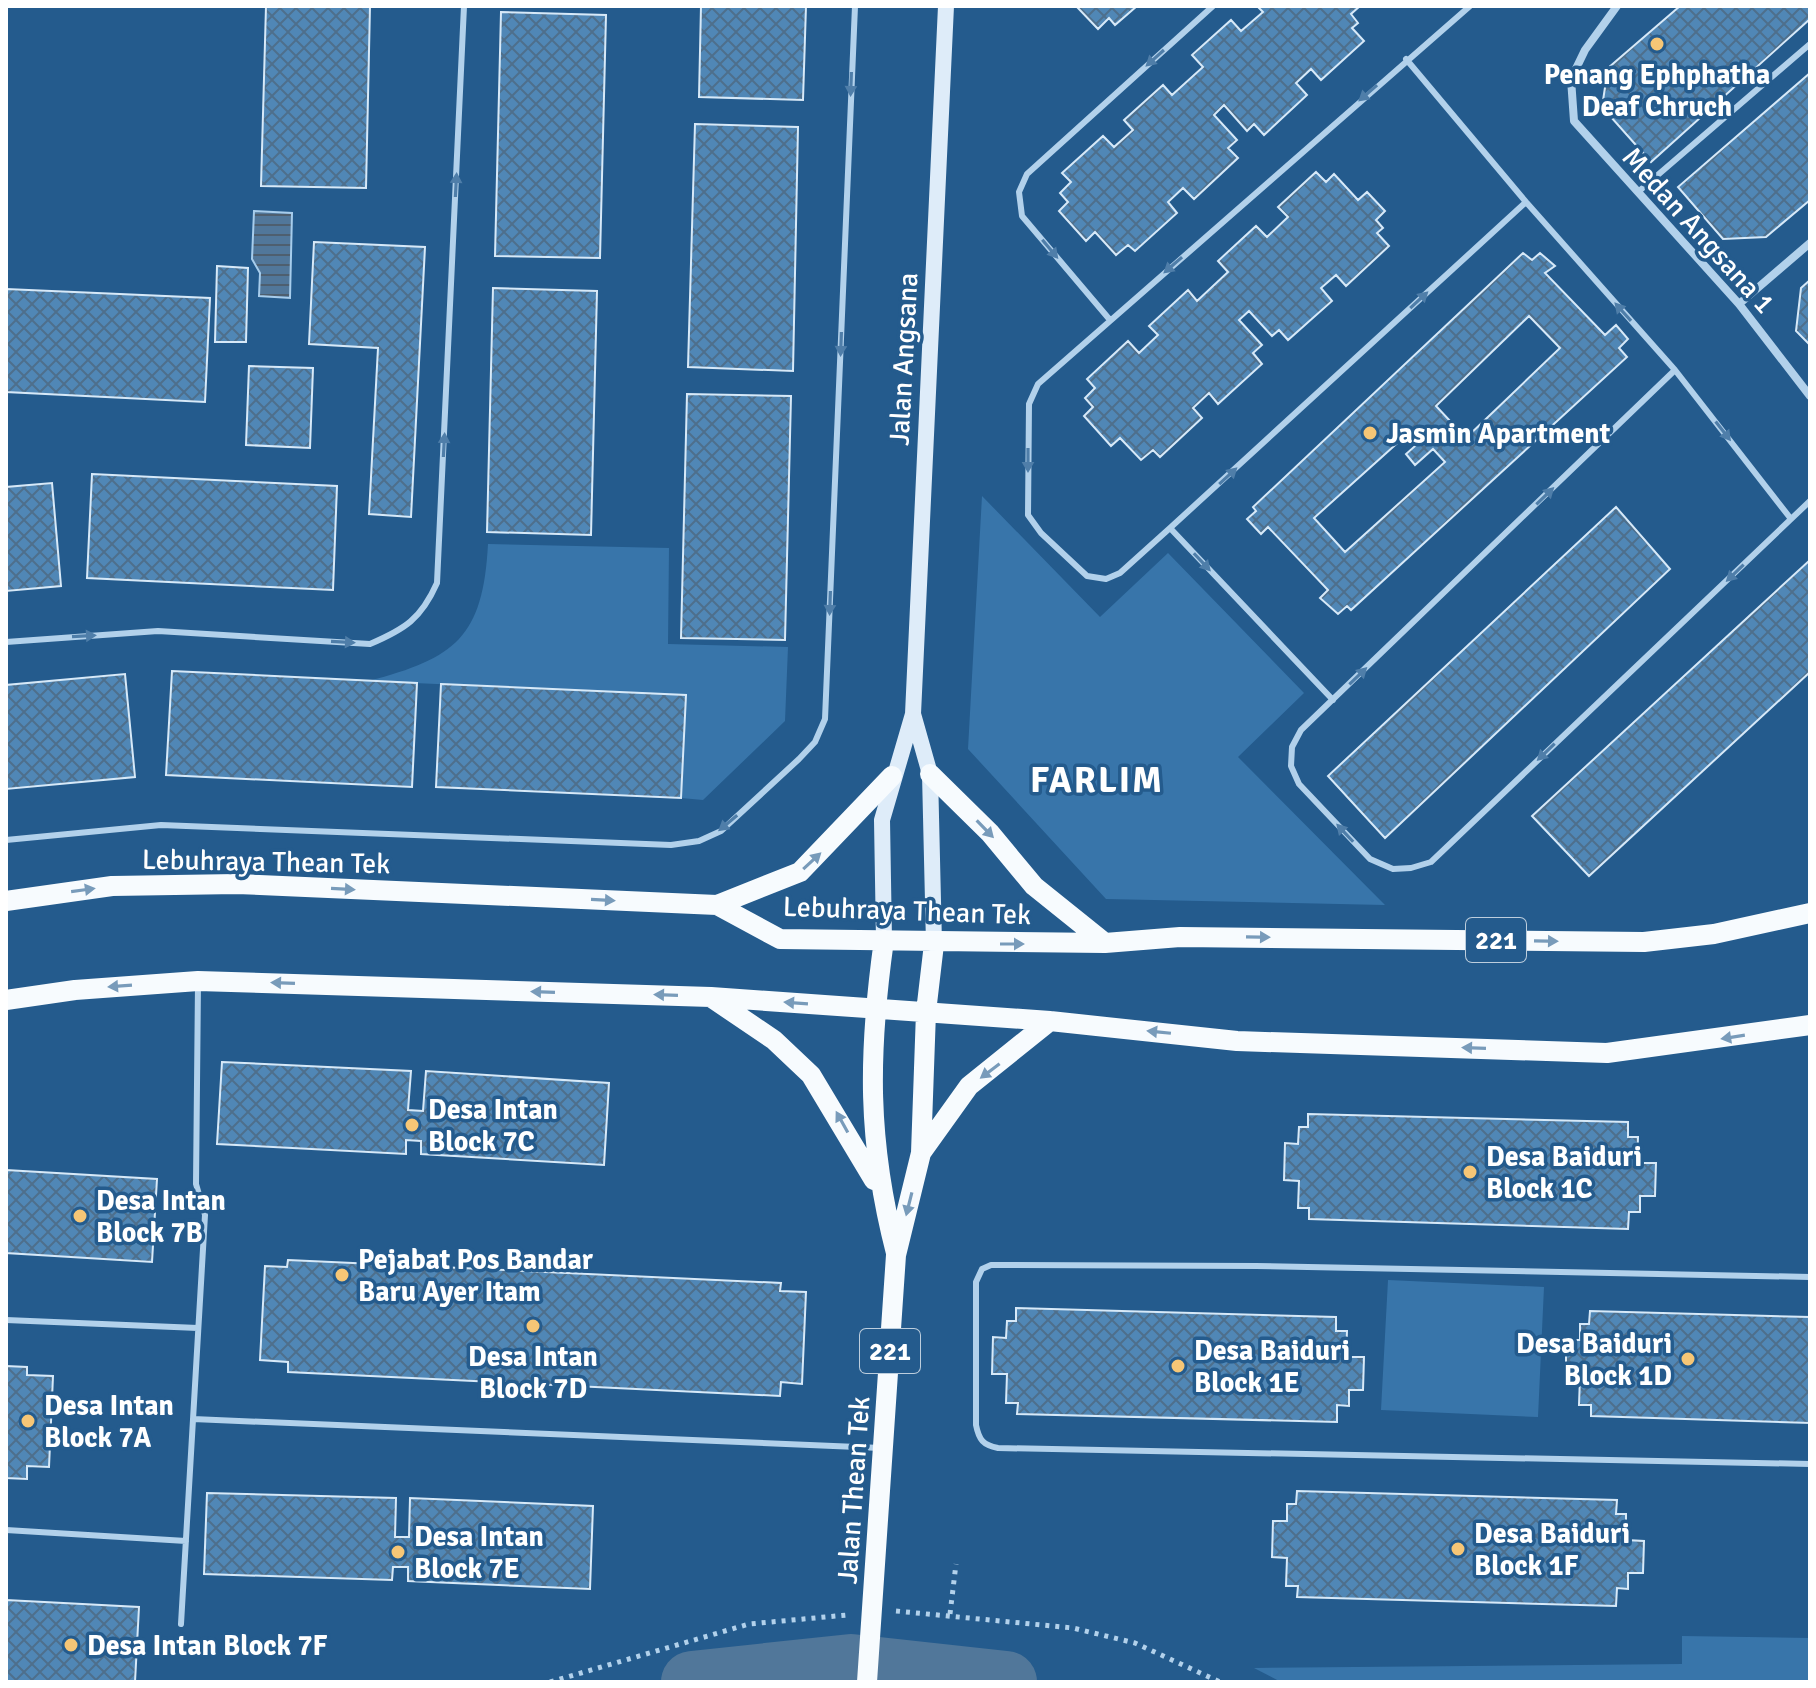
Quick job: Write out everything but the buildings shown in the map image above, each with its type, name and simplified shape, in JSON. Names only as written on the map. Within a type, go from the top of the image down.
[{"type":"main road","name":"Jalan Angsana","points":[[884,940],[882,820],[892,776],[913,714],[946,6]]},
{"type":"main road","name":"Jalan Angsana","points":[[913,714],[930,774],[934,944]]},
{"type":"main road","points":[[930,774],[990,833],[1034,886],[1105,943]]},
{"type":"main road","points":[[717,905],[800,872],[892,776]]},
{"type":"main road","name":"Lebuhraya Thean Tek","points":[[6,901],[112,886],[237,884],[717,905],[780,939],[934,944],[1105,943],[1180,937],[1644,942],[1714,934],[1810,913]]},
{"type":"main road","name":"Jalan Thean Tek","points":[[884,940],[874,1009],[872,1131],[880,1190],[896,1255]]},
{"type":"main road","name":"Jalan Thean Tek","points":[[867,1682],[896,1255],[921,1153],[926,1012],[934,944]]},
{"type":"main road","points":[[6,1000],[75,990],[198,981],[711,997],[1050,1021],[1237,1041],[1607,1053],[1810,1025]]},
{"type":"main road","points":[[711,997],[774,1040],[811,1075],[880,1190]]},
{"type":"main road","points":[[921,1153],[969,1086],[1050,1021]]},
{"type":"street","name":"Medan Angsana 1","points":[[1617,6],[1585,50],[1571,79],[1570,99],[1574,121],[1739,304],[1810,396]]},
{"type":"street","points":[[1739,304],[1810,243]]},
{"type":"lane","points":[[6,642],[158,631],[370,644],[401,631],[426,608],[437,583],[464,6]]},
{"type":"lane","points":[[6,840],[161,825],[671,845],[699,841],[721,831],[799,759],[815,742],[825,719],[855,6]]},
{"type":"lane","points":[[1110,320],[1022,216],[1019,192],[1027,174],[1213,6]]},
{"type":"lane","points":[[1470,6],[1038,384],[1029,404],[1028,515],[1041,533],[1087,576],[1106,579],[1120,573],[1526,202]]},
{"type":"lane","points":[[1638,192],[1810,44]]},
{"type":"lane","points":[[1406,59],[1526,202],[1675,370],[1791,519]]},
{"type":"lane","points":[[1675,370],[1301,730],[1292,747],[1291,766],[1299,784],[1370,859],[1393,869],[1431,862],[1810,501]]},
{"type":"lane","points":[[1170,528],[1333,700]]},
{"type":"lane","points":[[181,1624],[205,1215],[196,1184],[198,981]]},
{"type":"lane","points":[[1810,1277],[1256,1266],[991,1265],[982,1269],[976,1282],[976,1425],[979,1438],[986,1445],[998,1448],[1810,1464]]},
{"type":"lane","points":[[6,1320],[198,1328]]},
{"type":"lane","points":[[193,1419],[884,1448]]},
{"type":"lane","points":[[6,1530],[186,1541]]},
{"type":"path","points":[[950,1614],[956,1564]]},
{"type":"path","points":[[910,1611],[1085,1631],[1135,1643],[1220,1682]]},
{"type":"path","points":[[550,1682],[749,1624],[828,1616]]},
{"type":"shaded area","points":[[254,211],[292,213],[290,298],[259,296],[260,273],[252,259]]},
{"type":"shaded area","points":[[982,496],[1100,617],[1168,553],[1304,693],[1238,757],[1385,905],[1106,899],[968,749]]},
{"type":"shaded area","points":[[488,544],[669,548],[668,644],[788,647],[785,721],[703,800],[681,798],[686,695],[369,681],[423,663],[459,639],[471,623],[479,602]]},
{"type":"shaded area","points":[[1388,1280],[1544,1287],[1538,1417],[1381,1410]]},
{"type":"shaded area","points":[[1682,1636],[1810,1638],[1810,1682],[1281,1682],[1254,1668],[1682,1664]]},
{"type":"waterway","points":[[692,1682],[851,1665],[1006,1682]]},
{"type":"place","name":"Penang Ephphatha Deaf Chruch","points":[[1657,44]]},
{"type":"place","name":"Jasmin Apartment","points":[[1370,433]]},
{"type":"place","name":"Desa Intan Block 7C","points":[[412,1125]]},
{"type":"place","name":"Desa Baiduri Block 1C","points":[[1470,1172]]},
{"type":"place","name":"Desa Intan Block 7B","points":[[80,1216]]},
{"type":"place","name":"Pejabat Pos Bandar Baru Ayer Itam","points":[[342,1275]]},
{"type":"place","name":"Desa Intan Block 7D","points":[[533,1326]]},
{"type":"place","name":"Desa Baiduri Block 1D","points":[[1688,1359]]},
{"type":"place","name":"Desa Baiduri Block 1E","points":[[1178,1366]]},
{"type":"place","name":"Desa Intan Block 7A","points":[[28,1421]]},
{"type":"place","name":"Desa Baiduri Block 1F","points":[[1458,1549]]},
{"type":"place","name":"Desa Intan Block 7E","points":[[398,1552]]},
{"type":"place","name":"Desa Intan Block 7F","points":[[71,1645]]},
{"type":"district","name":"FARLIM","points":[[1097,779]]}]
